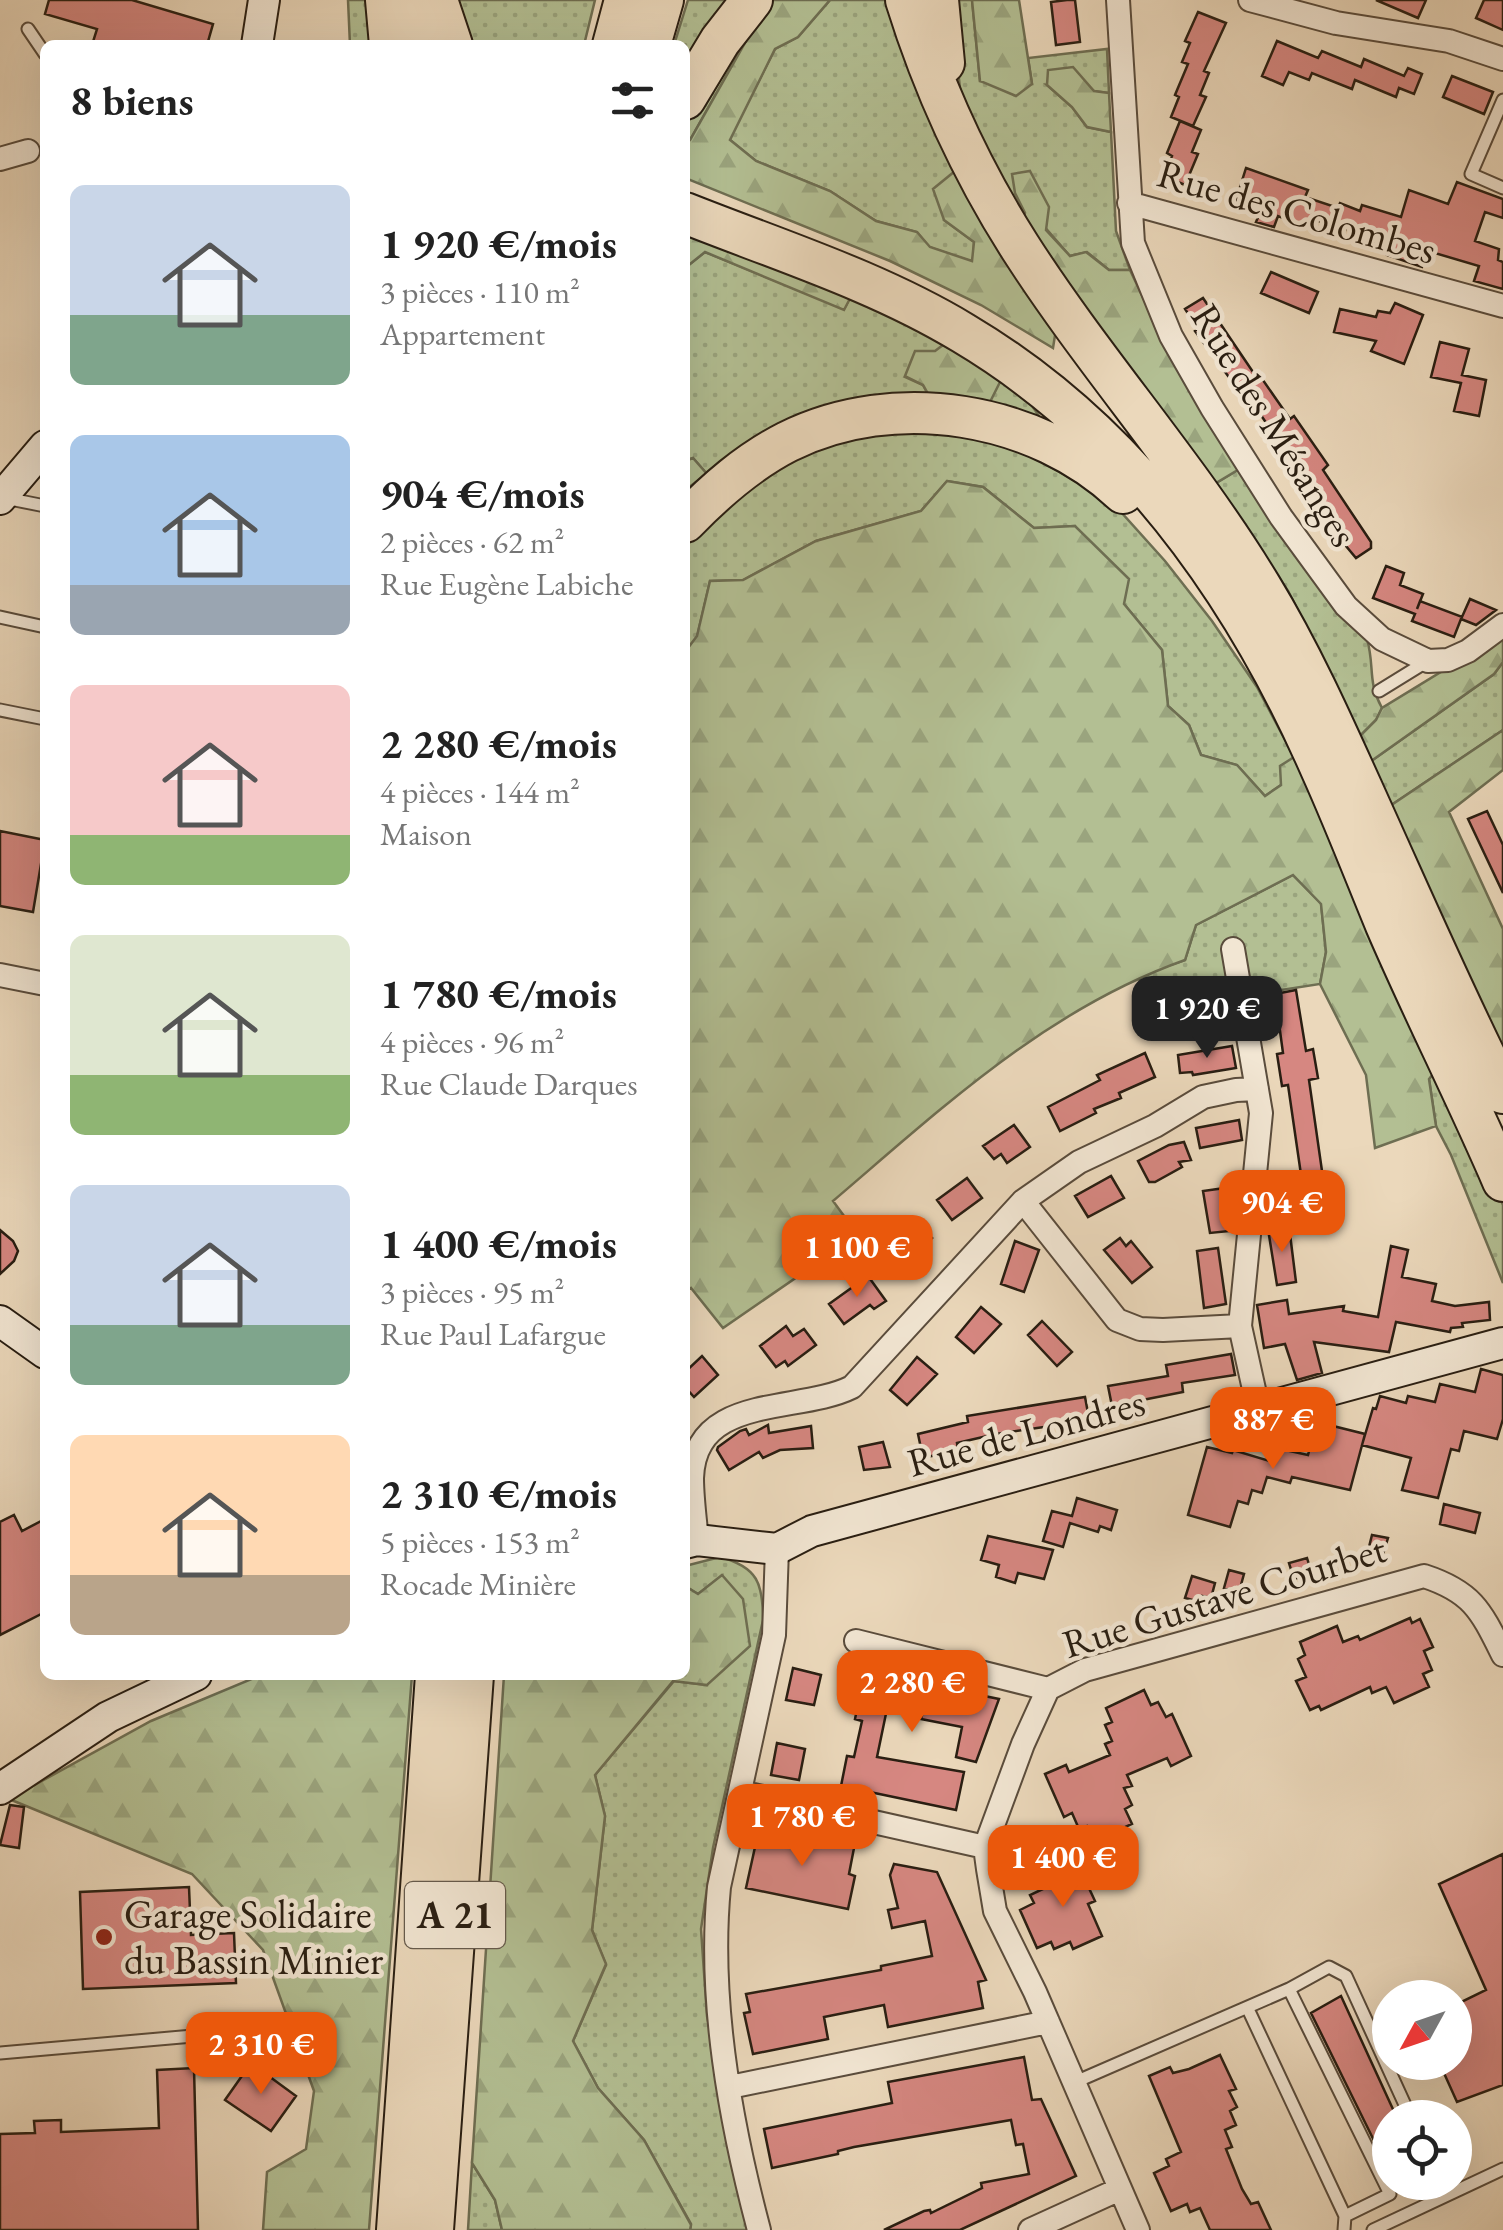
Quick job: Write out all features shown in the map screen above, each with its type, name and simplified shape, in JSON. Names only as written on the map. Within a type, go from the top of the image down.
[{"type":"highway","points":[[386,0],[390,40]]},
{"type":"highway","points":[[409,0],[421,40]]},
{"type":"highway","points":[[437,0],[450,40]]},
{"type":"highway","points":[[614,40],[625,0]]},
{"type":"highway","points":[[651,40],[662,0]]},
{"type":"highway","points":[[690,91],[720,41],[752,0]]},
{"type":"highway","points":[[906,0],[972,165],[1021,249],[1199,492],[1280,620],[1503,1180]]},
{"type":"highway","points":[[938,0],[948,112]]},
{"type":"highway","points":[[696,207],[885,272],[979,316],[1092,397],[1199,492]]},
{"type":"highway","points":[[696,207],[966,334],[1029,378],[1124,460],[1174,518],[1232,600],[1355,810],[1503,1093]]},
{"type":"highway","points":[[690,517],[719,488],[791,440],[864,418],[905,413],[956,416],[998,423],[1042,439],[1082,460],[1122,491],[1177,552],[1232,600]]},
{"type":"highway","name":"A 21","points":[[397,2230],[436,1680]]},
{"type":"highway","name":"A 21","points":[[433,2230],[473,1680]]},
{"type":"highway","points":[[438,2155],[449,2230]]},
{"type":"street","points":[[258,40],[264,0]]},
{"type":"street","points":[[1250,0],[1336,24],[1450,42],[1503,59]]},
{"type":"street","name":"Rue des Mésanges","points":[[1120,1],[1133,243],[1172,336],[1280,517],[1346,606],[1364,625],[1412,656],[1428,661]]},
{"type":"street","points":[[0,159],[28,150]]},
{"type":"street","name":"Rue des Colombes","points":[[1129,203],[1503,306]]},
{"type":"street","points":[[0,498],[40,452]]},
{"type":"street","points":[[1428,661],[1448,660],[1468,651],[1503,625]]},
{"type":"street","points":[[1233,949],[1261,1113],[1240,1326],[1259,1412]]},
{"type":"street","points":[[0,975],[40,983]]},
{"type":"street","points":[[759,2230],[730,2087],[715,1986],[715,1928],[719,1887],[774,1635],[777,1549],[691,1542],[694,1461],[711,1431],[724,1420],[741,1413],[816,1400],[852,1386],[1023,1201],[1080,1162],[1203,1098],[1257,1089]]},
{"type":"street","points":[[1023,1201],[1116,1320],[1140,1329],[1240,1326]]},
{"type":"street","points":[[0,1321],[40,1350]]},
{"type":"street","name":"Rue de Londres","points":[[777,1549],[812,1531],[1503,1343]]},
{"type":"street","name":"Rue Gustave Courbet","points":[[1048,1689],[1084,1670],[1424,1576],[1460,1590],[1489,1624],[1503,1655]]},
{"type":"street","points":[[856,1641],[1048,1689],[985,1847],[995,1911],[1138,2230]]},
{"type":"street","points":[[0,1788],[150,1687],[177,1680]]},
{"type":"street","points":[[740,1792],[985,1847]]},
{"type":"street","points":[[730,2087],[1048,2022]]},
{"type":"street","points":[[1030,2230],[1120,2189]]},
{"type":"lane","points":[[28,29],[40,47]]},
{"type":"lane","points":[[1503,100],[1471,174],[1503,188]]},
{"type":"lane","points":[[0,498],[40,505]]},
{"type":"lane","points":[[0,616],[40,625]]},
{"type":"lane","points":[[1379,691],[1428,661]]},
{"type":"lane","points":[[0,710],[40,718]]},
{"type":"lane","points":[[1073,2083],[1240,2008],[1248,2008],[1330,1967],[1346,1976],[1403,2100]]},
{"type":"lane","points":[[1289,1989],[1390,2194],[1344,2216]]},
{"type":"lane","points":[[1248,2008],[1344,2216],[1344,2230]]},
{"type":"lane","points":[[0,2053],[192,2036]]},
{"type":"lane","points":[[1472,2183],[1503,2169]]},
{"type":"lane","points":[[1373,2230],[1436,2200]]},
{"type":"green space","points":[[348,0],[380,0],[384,40],[350,40]]},
{"type":"green space","points":[[446,0],[595,0],[585,40],[462,40]]},
{"type":"green space","points":[[688,0],[743,0],[690,78],[690,40],[676,40]]},
{"type":"green space","points":[[765,0],[830,0],[798,37],[775,49],[730,140],[756,161],[830,191],[876,221],[917,232],[930,247],[972,261],[974,242],[944,220],[933,189],[960,167],[1056,329],[1053,348],[981,305],[890,261],[690,180],[690,140],[746,41],[751,17]]},
{"type":"green space","points":[[830,0],[896,0],[960,167],[944,220],[974,242],[973,262],[929,247],[917,232],[876,221],[830,191],[756,161],[729,139],[775,49],[798,37]]},
{"type":"green space","points":[[950,0],[972,0],[980,81],[1032,84],[1028,58],[1107,49],[1109,93],[1047,85],[1087,127],[1111,132],[1116,231],[1130,270],[1109,270],[1087,252],[1070,256],[1015,193],[1025,213],[1021,229],[979,152],[960,88]]},
{"type":"green space","points":[[972,0],[1019,0],[1032,84],[1016,96],[980,81]]},
{"type":"green space","points":[[751,17],[746,41],[690,140],[692,111]]},
{"type":"green space","points":[[1073,67],[1094,91],[1109,93],[1111,132],[1087,127],[1047,85],[1048,70]]},
{"type":"green space","points":[[1030,171],[1049,207],[1046,230],[1070,256],[1086,252],[1109,270],[1130,270],[1164,342],[1241,468],[1216,483],[1075,309],[1021,229],[1025,213],[1015,193],[1012,174]]},
{"type":"green space","points":[[690,222],[856,287],[844,310],[705,252],[690,264]]},
{"type":"green space","points":[[705,252],[844,309],[856,287],[955,336],[905,377],[923,385],[933,403],[707,474],[690,459],[690,264]]},
{"type":"green space","points":[[955,336],[1000,382],[985,412],[933,403],[923,385],[905,376],[915,351],[935,351]]},
{"type":"green space","points":[[991,361],[1030,403],[1042,420],[985,412]]},
{"type":"green space","points":[[891,427],[995,435],[1112,502],[1165,561],[1257,687],[1294,757],[1281,785],[1265,796],[1237,765],[1201,755],[1189,725],[1168,706],[1162,650],[1124,604],[1075,526],[1034,528],[983,487],[947,481],[921,511],[816,541],[743,580],[710,581],[697,637],[690,646],[690,537],[701,523],[786,458]]},
{"type":"green space","points":[[690,459],[707,474],[690,486]]},
{"type":"green space","points":[[1241,468],[1367,639],[1374,690],[1382,708],[1356,740],[1333,693],[1333,678],[1288,591],[1216,483]]},
{"type":"green space","points":[[947,481],[983,487],[1034,528],[1075,526],[1129,579],[1124,604],[1162,650],[1168,706],[1189,725],[1201,755],[1237,765],[1265,796],[1281,785],[1280,766],[1294,757],[1440,1065],[1429,1079],[1436,1126],[1375,1148],[1366,1075],[1320,984],[1326,952],[1321,904],[1293,875],[1196,925],[1185,960],[1087,1005],[956,1097],[833,1201],[858,1235],[723,1328],[690,1289],[690,645],[697,636],[710,581],[743,580],[816,541],[921,511]]},
{"type":"green space","points":[[1503,634],[1503,662],[1494,674],[1367,764],[1356,740],[1382,708]]},
{"type":"green space","points":[[1503,662],[1503,730],[1387,808],[1367,764],[1494,674]]},
{"type":"green space","points":[[1503,730],[1503,770],[1449,812],[1503,929],[1503,1061],[1387,808]]},
{"type":"green space","points":[[1293,875],[1321,903],[1326,952],[1320,984],[1236,997],[1240,1019],[1159,1035],[1138,976],[1185,960],[1196,925]]},
{"type":"green space","points":[[1440,1065],[1503,1205],[1503,1283],[1436,1126],[1429,1079]]},
{"type":"green space","points":[[720,1557],[743,1566],[756,1579],[763,1607],[713,1848],[701,1929],[707,2016],[748,2230],[690,2230],[691,2224],[644,2140],[598,2088],[573,2041],[606,1965],[592,1930],[605,1816],[595,1775],[674,1681],[707,1685],[722,1576],[698,1594],[690,1589],[690,1565]]},
{"type":"green space","points":[[722,1575],[743,1599],[750,1646],[707,1685],[673,1681],[595,1775],[605,1816],[592,1930],[606,1964],[573,2041],[598,2088],[644,2140],[691,2225],[690,2230],[502,2230],[495,2200],[472,2163],[504,1680],[690,1680],[690,1589],[698,1594]]},
{"type":"green space","points":[[249,1680],[412,1680],[369,2230],[263,2230],[267,2172],[306,2149],[314,2091],[263,1950],[192,1874],[9,1799],[151,1721]]},
{"type":"green space","points":[[472,2163],[495,2200],[502,2230],[468,2230]]},
{"type":"building","points":[[49,0],[132,0],[213,24],[208,40],[94,40],[97,29],[45,14]]},
{"type":"building","points":[[1075,0],[1080,42],[1056,45],[1051,2]]},
{"type":"building","points":[[1376,0],[1426,0],[1418,18]]},
{"type":"building","points":[[1484,0],[1503,0],[1503,30],[1476,18]]},
{"type":"building","points":[[1198,12],[1226,23],[1204,71],[1209,73],[1200,95],[1206,97],[1193,126],[1171,117],[1188,64],[1182,62],[1190,43],[1185,41]]},
{"type":"building","points":[[1277,41],[1318,58],[1322,51],[1361,67],[1364,59],[1404,76],[1408,68],[1422,74],[1414,94],[1399,88],[1396,97],[1355,80],[1352,89],[1312,73],[1309,80],[1289,72],[1283,85],[1262,76]]},
{"type":"building","points":[[1452,76],[1493,92],[1484,114],[1443,97]]},
{"type":"building","points":[[1180,121],[1201,130],[1192,152],[1198,154],[1185,185],[1164,176],[1172,156],[1167,153]]},
{"type":"building","points":[[1246,168],[1308,190],[1305,197],[1338,208],[1340,203],[1360,211],[1362,205],[1401,217],[1409,190],[1448,204],[1457,182],[1503,199],[1503,218],[1485,212],[1475,241],[1499,249],[1503,289],[1474,281],[1479,266],[1428,251],[1422,267],[1387,255],[1389,248],[1356,235],[1358,226],[1348,223],[1345,231],[1316,220],[1312,229],[1278,216],[1274,227],[1256,222],[1260,213],[1235,203]]},
{"type":"building","points":[[1271,272],[1318,292],[1309,313],[1261,293]]},
{"type":"building","points":[[1203,298],[1255,375],[1258,373],[1290,419],[1294,416],[1328,465],[1323,470],[1371,542],[1371,548],[1356,558],[1326,522],[1330,519],[1299,474],[1304,471],[1280,436],[1277,439],[1246,393],[1242,395],[1195,331],[1198,329],[1185,309]]},
{"type":"building","points":[[1395,303],[1423,315],[1404,364],[1371,351],[1376,341],[1334,332],[1340,309],[1376,317],[1378,311],[1390,313]]},
{"type":"building","points":[[1440,342],[1469,349],[1462,375],[1486,380],[1479,416],[1454,411],[1461,383],[1431,377]]},
{"type":"building","points":[[1386,566],[1404,573],[1400,585],[1423,594],[1420,601],[1462,617],[1470,599],[1496,610],[1476,625],[1461,619],[1454,637],[1412,621],[1415,614],[1373,598]]},
{"type":"building","points":[[1487,811],[1503,845],[1503,893],[1468,819]]},
{"type":"building","points":[[0,831],[40,839],[33,912],[0,906]]},
{"type":"building","points":[[1296,990],[1306,1051],[1313,1049],[1318,1078],[1309,1080],[1327,1206],[1306,1209],[1288,1085],[1282,1086],[1277,1054],[1283,1053],[1275,994]]},
{"type":"building","points":[[1232,1046],[1236,1068],[1193,1075],[1180,1073],[1178,1055]]},
{"type":"building","points":[[1145,1053],[1155,1077],[1119,1093],[1121,1098],[1094,1109],[1096,1113],[1060,1131],[1048,1107],[1100,1080],[1097,1075]]},
{"type":"building","points":[[1239,1120],[1242,1140],[1200,1148],[1196,1128]]},
{"type":"building","points":[[1014,1125],[1030,1147],[1007,1163],[1001,1154],[994,1159],[983,1146]]},
{"type":"building","points":[[1184,1142],[1191,1160],[1179,1162],[1182,1167],[1149,1182],[1138,1161]]},
{"type":"building","points":[[1111,1176],[1124,1198],[1088,1217],[1075,1196]]},
{"type":"building","points":[[967,1178],[982,1198],[952,1220],[937,1200]]},
{"type":"building","points":[[1225,1188],[1230,1231],[1210,1233],[1203,1191]]},
{"type":"building","points":[[912,1220],[932,1238],[901,1270],[886,1251]]},
{"type":"building","points":[[1289,1226],[1296,1282],[1277,1285],[1268,1229]]},
{"type":"building","points":[[0,1230],[18,1251],[14,1261],[0,1274]]},
{"type":"building","points":[[1120,1238],[1126,1246],[1131,1241],[1152,1267],[1132,1283],[1104,1250]]},
{"type":"building","points":[[1015,1241],[1039,1250],[1024,1292],[1001,1284]]},
{"type":"building","points":[[1391,1246],[1408,1250],[1402,1277],[1436,1284],[1432,1301],[1455,1306],[1489,1302],[1490,1320],[1462,1323],[1463,1327],[1451,1328],[1450,1332],[1396,1322],[1389,1352],[1314,1342],[1322,1373],[1297,1380],[1285,1344],[1264,1348],[1257,1305],[1287,1300],[1289,1314],[1344,1306],[1343,1311],[1378,1317]]},
{"type":"building","points":[[1218,1248],[1226,1304],[1204,1308],[1197,1251]]},
{"type":"building","points":[[868,1276],[886,1301],[874,1309],[870,1305],[844,1324],[829,1304]]},
{"type":"building","points":[[981,1307],[1001,1324],[974,1353],[956,1337]]},
{"type":"building","points":[[1042,1321],[1072,1352],[1057,1366],[1028,1335]]},
{"type":"building","points":[[786,1326],[793,1336],[804,1329],[816,1345],[788,1366],[785,1361],[776,1367],[760,1346]]},
{"type":"building","points":[[1231,1354],[1235,1375],[1182,1383],[1183,1392],[1112,1406],[1108,1386],[1168,1376],[1166,1365]]},
{"type":"building","points":[[702,1356],[718,1375],[694,1397],[690,1393],[690,1367]]},
{"type":"building","points":[[917,1357],[937,1374],[907,1405],[890,1390]]},
{"type":"building","points":[[1481,1369],[1503,1375],[1503,1419],[1497,1439],[1464,1431],[1459,1451],[1451,1449],[1438,1498],[1402,1490],[1411,1458],[1362,1445],[1380,1396],[1406,1403],[1408,1396],[1435,1402],[1440,1384],[1475,1392]]},
{"type":"building","points":[[1085,1397],[1090,1424],[996,1434],[957,1443],[958,1450],[923,1458],[918,1434],[968,1422],[967,1416]]},
{"type":"building","points":[[1317,1422],[1365,1434],[1350,1490],[1292,1477],[1290,1483],[1267,1477],[1262,1493],[1252,1490],[1248,1504],[1238,1501],[1230,1527],[1188,1515],[1207,1447],[1273,1462],[1276,1448],[1308,1455]]},
{"type":"building","points":[[768,1425],[769,1433],[811,1426],[813,1448],[780,1450],[763,1458],[759,1452],[729,1470],[718,1447],[740,1431],[746,1429],[749,1435]]},
{"type":"building","points":[[883,1442],[890,1467],[864,1470],[859,1447]]},
{"type":"building","points":[[1077,1498],[1117,1510],[1111,1530],[1100,1526],[1098,1532],[1070,1523],[1063,1547],[1043,1541],[1052,1511],[1072,1516]]},
{"type":"building","points":[[1444,1504],[1480,1513],[1475,1533],[1440,1524]]},
{"type":"building","points":[[14,1515],[22,1531],[40,1522],[40,1615],[0,1635],[0,1522]]},
{"type":"building","points":[[1372,1535],[1388,1538],[1383,1554],[1368,1551]]},
{"type":"building","points":[[988,1536],[1053,1550],[1044,1579],[1018,1573],[1015,1583],[996,1577],[999,1565],[981,1560]]},
{"type":"building","points":[[1307,1558],[1312,1574],[1294,1579],[1289,1563]]},
{"type":"building","points":[[1229,1570],[1244,1574],[1239,1592],[1224,1588]]},
{"type":"building","points":[[1192,1576],[1215,1583],[1211,1598],[1202,1596],[1200,1602],[1185,1598]]},
{"type":"building","points":[[1410,1618],[1412,1623],[1420,1619],[1433,1647],[1424,1651],[1432,1670],[1423,1674],[1429,1687],[1394,1703],[1386,1687],[1372,1693],[1370,1687],[1321,1710],[1319,1706],[1310,1710],[1296,1681],[1306,1677],[1298,1659],[1305,1655],[1300,1642],[1337,1626],[1343,1642],[1358,1636],[1360,1640]]},
{"type":"building","points":[[850,1656],[913,1671],[911,1681],[999,1699],[976,1762],[956,1757],[962,1727],[921,1719],[923,1711],[888,1704],[877,1757],[964,1772],[956,1810],[841,1786],[847,1756],[854,1757],[862,1721],[855,1719],[864,1675],[847,1671]]},
{"type":"building","points":[[793,1668],[821,1675],[814,1705],[786,1700]]},
{"type":"building","points":[[1144,1690],[1151,1705],[1158,1702],[1166,1717],[1172,1714],[1191,1756],[1171,1766],[1167,1758],[1127,1775],[1132,1786],[1124,1788],[1132,1805],[1125,1809],[1132,1824],[1094,1841],[1087,1826],[1079,1829],[1072,1813],[1064,1817],[1045,1774],[1066,1765],[1069,1772],[1110,1755],[1105,1744],[1112,1741],[1105,1725],[1112,1722],[1106,1708]]},
{"type":"building","points":[[777,1743],[805,1749],[799,1780],[771,1775]]},
{"type":"building","points":[[10,1805],[24,1807],[19,1848],[0,1845]]},
{"type":"building","points":[[759,1829],[854,1848],[849,1874],[855,1876],[848,1909],[746,1888]]},
{"type":"building","points":[[1503,1854],[1503,2085],[1462,2100],[1456,2100],[1447,2080],[1472,2080],[1472,1997],[1486,1990],[1439,1884]]},
{"type":"building","points":[[1084,1862],[1094,1883],[1088,1886],[1095,1901],[1088,1904],[1102,1936],[1073,1949],[1070,1942],[1054,1949],[1051,1942],[1037,1948],[1020,1910],[1034,1903],[1030,1895],[1045,1888],[1042,1880]]},
{"type":"building","points":[[894,1864],[937,1872],[986,1980],[978,1982],[983,2008],[888,2027],[884,2005],[824,2017],[828,2039],[753,2054],[744,2013],[750,2012],[746,1994],[881,1970],[881,1966],[932,1956],[925,1921],[892,1928],[888,1910],[898,1908],[890,1875]]},
{"type":"building","points":[[189,1887],[191,1935],[234,1933],[236,1983],[83,1989],[80,1892]]},
{"type":"building","points":[[1341,1996],[1372,2064],[1372,2080],[1380,2080],[1389,2100],[1372,2100],[1372,2137],[1311,2013]]},
{"type":"building","points":[[1220,2055],[1236,2089],[1229,2091],[1237,2107],[1230,2111],[1236,2125],[1225,2130],[1232,2147],[1226,2149],[1242,2189],[1251,2204],[1258,2202],[1271,2230],[1210,2230],[1200,2208],[1190,2212],[1187,2204],[1171,2211],[1154,2173],[1169,2166],[1166,2159],[1181,2152],[1149,2076],[1170,2067],[1173,2073],[1189,2069]]},
{"type":"building","points":[[1024,2057],[1032,2100],[1041,2099],[1076,2176],[960,2230],[884,2230],[924,2211],[931,2213],[982,2188],[981,2183],[1029,2174],[1023,2144],[1016,2145],[1011,2120],[854,2147],[772,2168],[764,2129],[892,2103],[888,2082]]},
{"type":"building","points":[[251,2063],[296,2096],[271,2131],[225,2100]]},
{"type":"building","points":[[194,2068],[198,2230],[0,2230],[0,2134],[35,2133],[34,2121],[61,2120],[61,2132],[159,2128],[157,2070]]},
{"type":"place","name":"Garage Solidaire du Bassin Minier","points":[[104,1937]]}]
